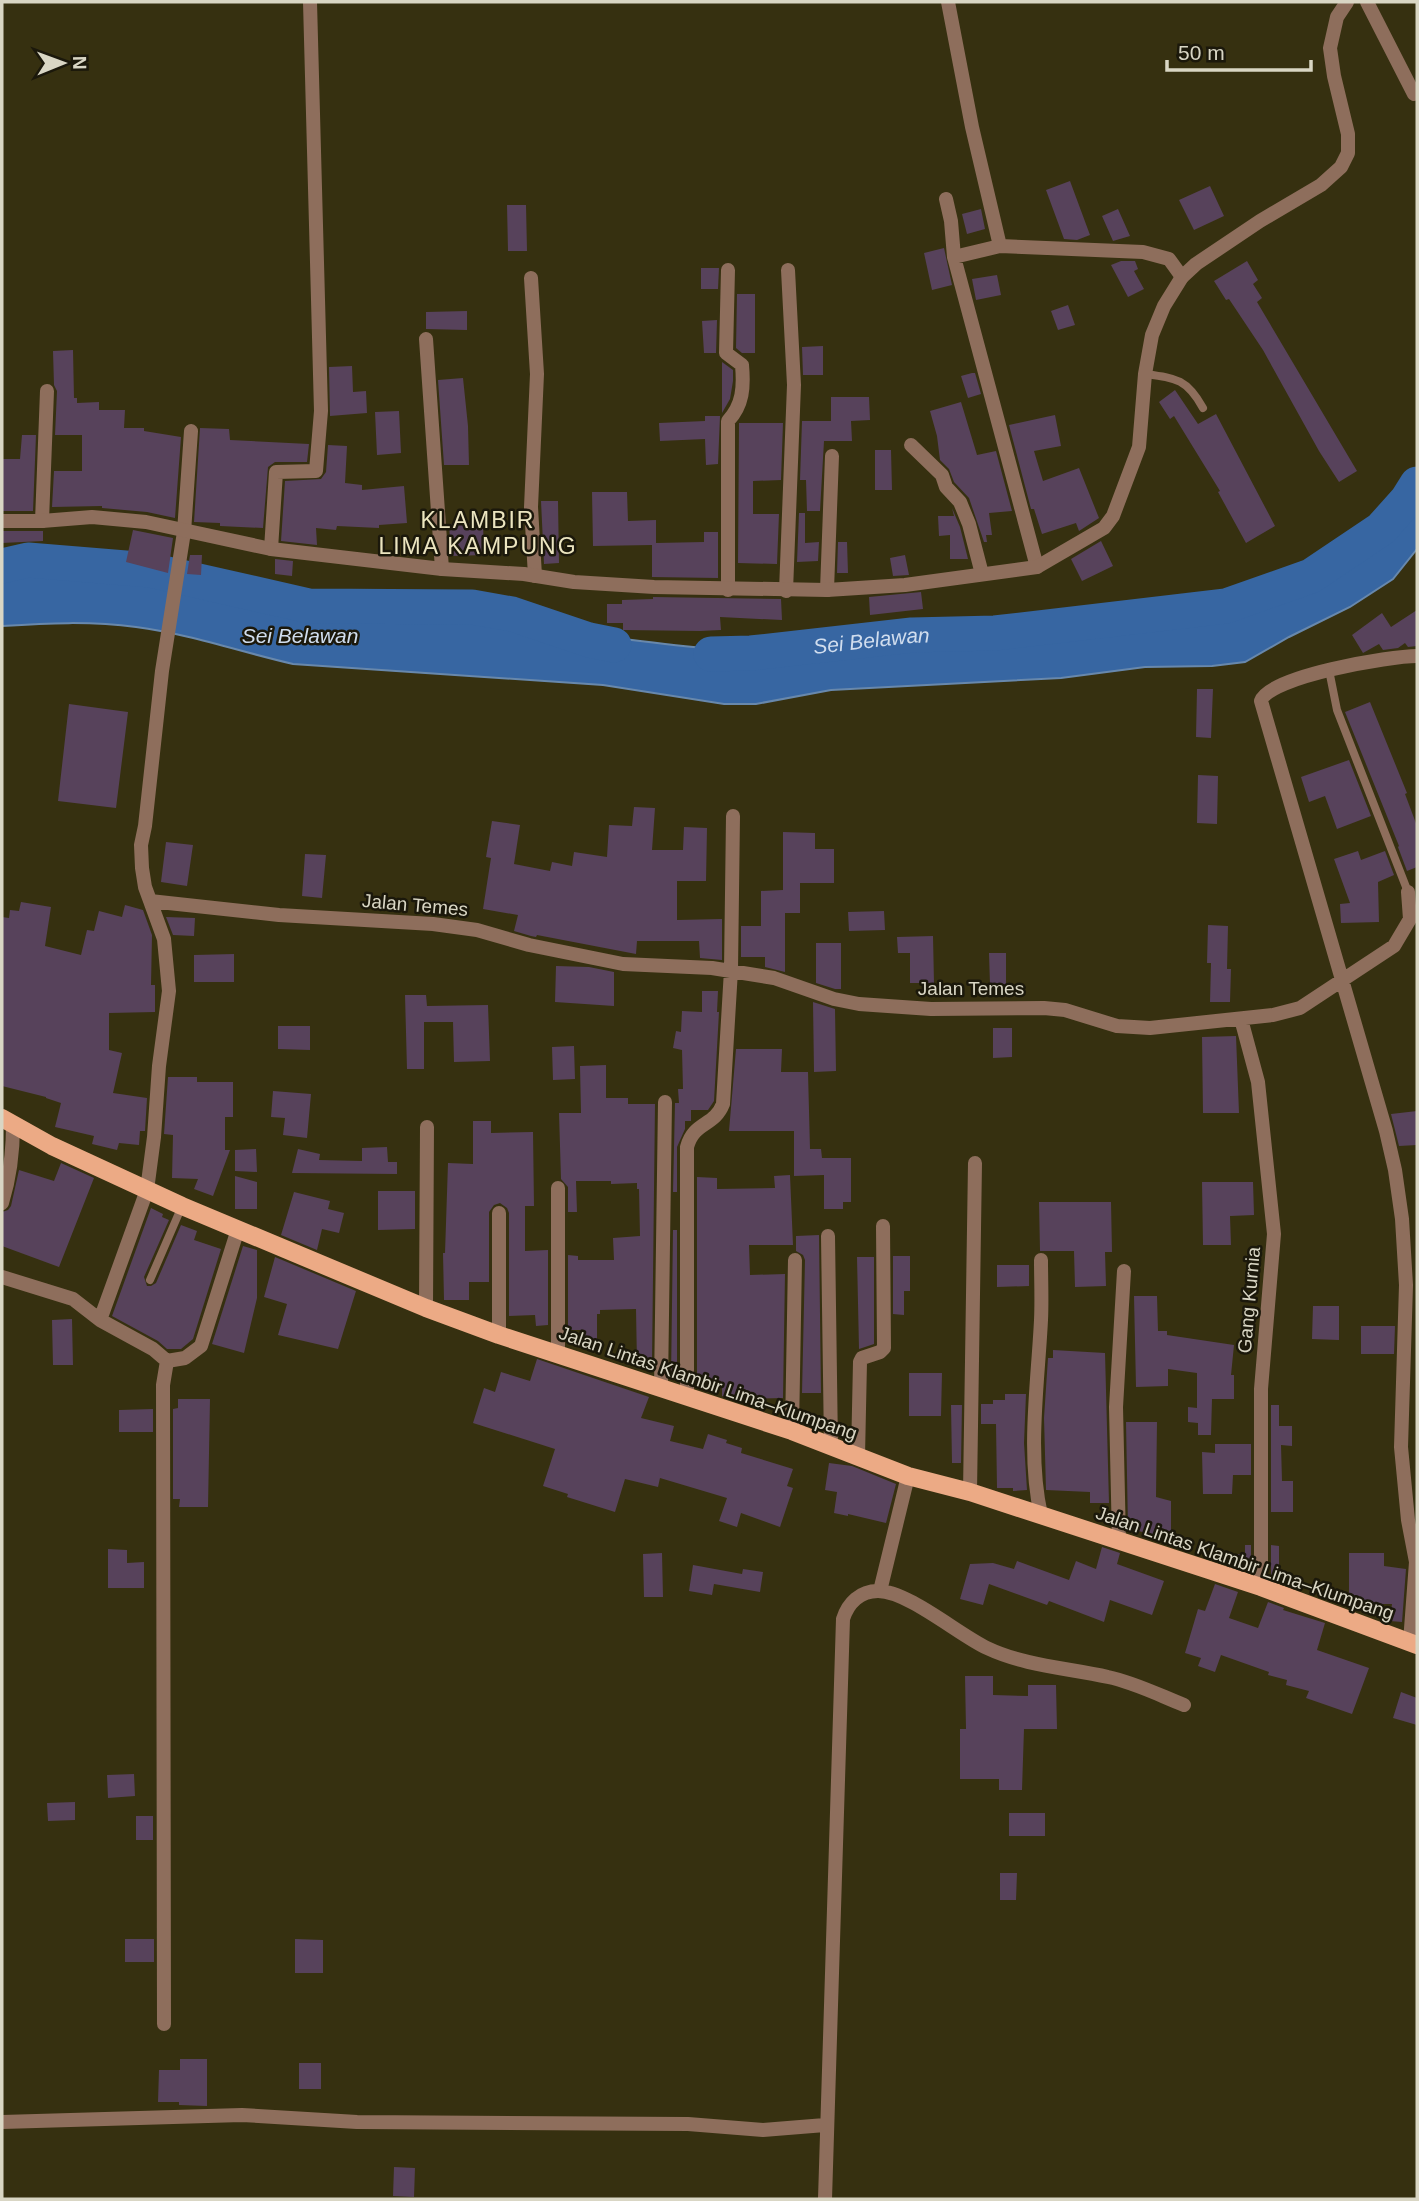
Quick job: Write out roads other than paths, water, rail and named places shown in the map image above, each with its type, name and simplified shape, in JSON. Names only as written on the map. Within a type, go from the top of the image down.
[{"type":"main road","name":"Jalan Lintas Klambir Lima–Klumpang","points":[[8,1121],[52,1146],[146,1190],[426,1308],[499,1335],[792,1431],[908,1476],[970,1492],[1261,1587],[1413,1643]]},
{"type":"street","points":[[271,550],[276,472],[316,471],[321,411],[310,2]]},
{"type":"street","points":[[948,2],[967,103],[1000,246]]},
{"type":"street","points":[[2,521],[92,517],[146,522],[271,550],[586,583],[728,590],[827,590],[905,585],[1037,567],[1104,528],[1113,516],[1139,447],[1145,374],[1152,335],[1164,306],[1182,277],[1196,264],[1260,221],[1321,185],[1341,167],[1348,153],[1348,134],[1334,76],[1331,48],[1337,17],[1347,2]]},
{"type":"street","points":[[1367,2],[1414,94]]},
{"type":"street","points":[[946,199],[954,257],[1037,567]]},
{"type":"street","points":[[954,257],[1000,246],[1143,252],[1169,259],[1182,277]]},
{"type":"street","points":[[727,270],[726,353],[741,365],[743,376],[741,400],[737,411],[728,421],[728,590]]},
{"type":"street","points":[[786,591],[793,385],[788,270]]},
{"type":"street","points":[[531,278],[537,374],[531,507],[535,576]]},
{"type":"street","points":[[426,339],[442,569]]},
{"type":"street","points":[[42,521],[47,391]]},
{"type":"street","points":[[100,1320],[146,1190],[169,991],[164,939],[150,901],[142,867],[141,845],[162,671],[184,532],[191,430]]},
{"type":"street","points":[[911,445],[942,475],[946,487],[960,502],[969,524],[982,574]]},
{"type":"street","points":[[827,590],[832,456]]},
{"type":"street","points":[[1413,1643],[1416,1562],[1408,1520],[1401,1447],[1411,1285],[1395,1170],[1387,1131],[1261,701],[1267,691],[1353,663],[1417,656]]},
{"type":"street","points":[[687,1396],[687,1146],[691,1133],[719,1114],[723,1104],[732,970],[733,816]]},
{"type":"street","name":"Jalan Temes","points":[[150,901],[279,915],[433,924],[477,930],[529,945],[623,964],[732,970],[774,978],[834,999],[859,1004],[932,1009],[1044,1007],[1065,1010],[1117,1026],[1137,1028],[1241,1019],[1300,1009],[1394,946],[1410,919],[1408,892]]},
{"type":"street","name":"Gang Kurnia","points":[[1241,1019],[1258,1082],[1274,1234],[1261,1389],[1261,1587]]},
{"type":"street","points":[[662,1387],[665,1102]]},
{"type":"street","points":[[2,1203],[11,1165],[8,1121]]},
{"type":"street","points":[[426,1308],[427,1127]]},
{"type":"street","points":[[970,1492],[975,1163]]},
{"type":"street","points":[[558,1188],[558,1354]]},
{"type":"street","points":[[499,1213],[499,1335]]},
{"type":"street","points":[[858,1456],[860,1362],[862,1358],[884,1348],[883,1226]]},
{"type":"street","points":[[167,1361],[185,1358],[201,1346],[238,1229]]},
{"type":"street","points":[[828,1236],[831,1446]]},
{"type":"street","points":[[792,1431],[795,1259]]},
{"type":"street","points":[[1041,1260],[1036,1493],[1041,1515]]},
{"type":"street","points":[[1119,1541],[1116,1407],[1124,1271]]},
{"type":"street","points":[[2,1277],[73,1299],[100,1320],[153,1349],[167,1361]]},
{"type":"street","points":[[164,2024],[163,1385],[167,1361]]},
{"type":"street","points":[[880,1591],[908,1476]]},
{"type":"street","points":[[825,2199],[825,2125],[837,1850],[843,1619],[851,1603],[865,1593],[880,1591],[892,1594],[932,1614],[986,1647],[1008,1656],[1111,1677],[1184,1705]]},
{"type":"street","points":[[2,2122],[242,2115],[357,2122],[688,2124],[764,2130],[825,2125]]},
{"type":"lane","points":[[1145,374],[1184,383],[1193,390],[1203,408]]},
{"type":"lane","name":"Jalan Temes","points":[[1329,670],[1337,710],[1408,892]]},
{"type":"lane","points":[[150,1280],[182,1206]]},
{"type":"water","name":"Sei Belawan","points":[[1417,499],[1417,549],[1393,579],[1350,607],[1245,662],[1212,666],[1145,667],[1061,678],[831,690],[756,704],[724,704],[603,685],[293,664],[176,634],[119,625],[69,623],[2,626],[2,576],[56,576],[111,579],[241,601],[483,622],[725,650],[795,654],[876,653],[1125,620],[1195,614],[1256,600],[1317,576],[1346,561],[1373,543],[1397,522]]},
{"type":"waterway","name":"Sei Belawan","points":[[711,654],[751,653],[912,635],[995,633],[1226,606],[1311,576],[1381,529],[1407,500],[1417,484]]},
{"type":"waterway","name":"Sei Belawan","points":[[2,566],[28,560],[150,570],[309,606],[472,607],[512,614],[589,640],[614,645]]},
{"type":"district","name":"KLAMBIR LIMA KAMPUNG","points":[[478,533]]}]
